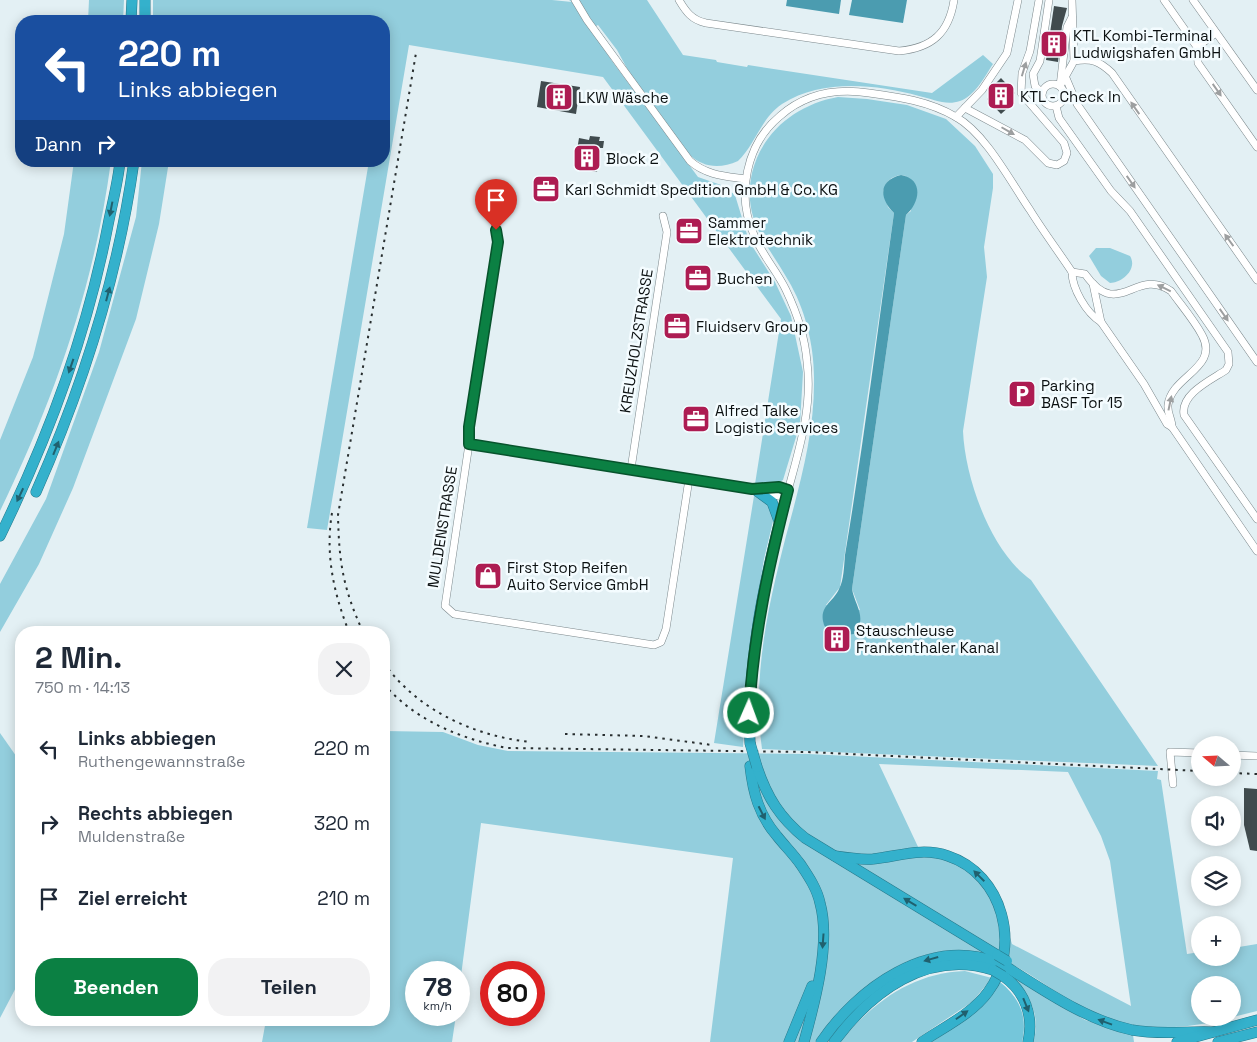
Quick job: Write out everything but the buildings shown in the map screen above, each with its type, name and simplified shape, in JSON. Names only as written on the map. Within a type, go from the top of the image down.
[{"type":"highway","points":[[131,15],[132,0]]},
{"type":"highway","points":[[145,15],[146,0]]},
{"type":"highway","points":[[0,536],[53,419],[80,342],[101,262],[119,167]]},
{"type":"highway","points":[[36,492],[67,420],[93,345],[114,270],[133,167]]},
{"type":"highway","points":[[755,490],[772,502],[779,524]]},
{"type":"highway","points":[[787,494],[764,590],[752,665],[750,744],[754,792],[760,812],[776,836],[800,863],[817,892],[824,923],[821,959],[804,1042]]},
{"type":"highway","points":[[753,766],[780,816],[805,838],[836,856],[1000,965],[1087,1014],[1132,1030],[1213,1032]]},
{"type":"highway","points":[[836,856],[874,858],[920,851],[949,856],[974,871],[989,888],[997,901],[1005,926],[1006,947],[996,980],[974,1007],[922,1042]]},
{"type":"highway","points":[[821,1042],[840,1017],[873,987],[905,969],[925,961],[951,955],[971,955],[1000,965],[1025,1002],[1030,1022],[1028,1042]]},
{"type":"highway","points":[[788,1042],[821,959]]},
{"type":"highway","points":[[834,1042],[867,1002],[906,978],[923,971],[956,963],[1000,965]]},
{"type":"highway","points":[[1177,1042],[1257,1020]]},
{"type":"highway","points":[[1218,1042],[1257,1032]]},
{"type":"street","points":[[575,0],[592,28],[690,161],[704,172],[746,179]]},
{"type":"street","points":[[681,1],[689,15],[697,21],[899,51],[917,49],[934,40],[948,24],[954,0]]},
{"type":"street","points":[[956,117],[982,90],[1007,53],[1011,43],[1018,0]]},
{"type":"street","points":[[965,108],[1025,140],[1048,163],[1057,165],[1064,161],[1067,153],[1064,142],[1021,93],[1022,73],[1034,32],[1039,0]]},
{"type":"street","points":[[1049,0],[1040,61],[1033,74],[1035,86],[1042,92],[1045,103],[1056,106]]},
{"type":"street","points":[[1060,86],[1074,61],[1072,0]]},
{"type":"street","points":[[1164,0],[1197,47],[1198,63],[1257,147]]},
{"type":"street","points":[[1193,0],[1257,90]]},
{"type":"street","points":[[1056,106],[1063,100],[1064,94],[1060,86],[1067,26],[1072,16]]},
{"type":"street","points":[[1197,47],[1216,33]]},
{"type":"street","points":[[1074,61],[1094,60],[1112,73],[1257,280]]},
{"type":"street","points":[[1066,78],[1077,104],[1257,362]]},
{"type":"street","points":[[1042,92],[1048,85],[1060,86]]},
{"type":"street","points":[[469,444],[787,494],[807,413],[807,362],[804,339],[793,305],[750,227],[745,202],[746,179],[758,142],[780,116],[798,103],[820,94],[855,91],[916,100],[956,117],[975,133],[1001,167],[1072,272],[1072,282],[1093,317],[1101,322]]},
{"type":"street","points":[[1063,100],[1077,104]]},
{"type":"street","points":[[1056,106],[1059,118],[1111,191],[1130,212],[1228,352],[1229,364],[1226,370],[1188,398],[1183,409],[1184,415],[1257,519]]},
{"type":"street","name":"KREUZHOLZSTRASSE","points":[[630,469],[667,232],[663,216]]},
{"type":"street","name":"MULDENSTRASSE","points":[[494,217],[498,242],[469,427],[469,444],[444,598],[445,606],[454,614],[654,645],[661,642],[666,629],[689,479]]},
{"type":"street","points":[[1072,272],[1085,274],[1093,284],[1108,294],[1121,295],[1133,288],[1155,284],[1171,291],[1203,336],[1206,345],[1206,353],[1203,360],[1196,369],[1181,380],[1168,404],[1172,427]]},
{"type":"street","points":[[1093,284],[1101,322],[1144,384],[1167,424],[1172,427],[1257,551]]},
{"type":"street","points":[[1173,784],[1170,752],[1191,753]]},
{"type":"street","points":[[1241,755],[1257,756]]},
{"type":"shaded area","points":[[89,0],[124,0],[123,15],[88,15]]},
{"type":"shaded area","points":[[153,0],[552,0],[572,2],[569,0],[647,0],[683,55],[716,60],[717,62],[932,93],[983,55],[993,64],[983,80],[970,95],[955,102],[945,102],[884,89],[849,86],[831,87],[798,96],[775,110],[738,161],[731,164],[712,166],[694,159],[689,154],[629,72],[617,50],[598,25],[591,29],[612,61],[698,177],[724,186],[735,195],[749,241],[775,282],[791,316],[803,372],[800,424],[783,480],[776,484],[755,484],[781,319],[603,77],[409,45],[390,157],[390,15],[153,15]]},
{"type":"shaded area","points":[[787,0],[841,0],[839,14],[786,6]]},
{"type":"shaded area","points":[[852,0],[907,0],[903,23],[849,15]]},
{"type":"shaded area","points":[[838,97],[867,99],[907,105],[946,119],[975,146],[993,174],[993,188],[984,247],[987,277],[963,431],[969,471],[983,513],[992,533],[1004,552],[1017,568],[1031,580],[1158,766],[762,749],[759,722],[760,668],[773,589],[806,458],[814,397],[814,365],[804,315],[794,291],[758,230],[750,204],[750,190],[752,173],[757,158],[773,132],[796,113],[823,101]],"holes":[[[901,175],[906,176],[911,211],[906,215],[852,589],[860,610],[826,605],[840,587],[894,213],[888,207],[883,191],[892,178]]]},
{"type":"shaded area","points":[[73,167],[110,167],[104,208],[94,253],[70,341],[38,426],[0,511],[0,440],[33,357],[64,234]]},
{"type":"shaded area","points":[[141,167],[168,167],[159,224],[136,319],[73,488],[39,564],[0,632],[0,584],[46,499],[99,352],[136,217]]},
{"type":"shaded area","points":[[368,167],[388,167],[327,530],[307,528]]},
{"type":"shaded area","points":[[901,175],[913,181],[916,186],[917,198],[906,215],[852,589],[859,612],[860,623],[854,634],[840,635],[827,630],[824,626],[823,616],[825,607],[841,585],[844,573],[845,555],[865,427],[894,213],[886,202],[883,191],[888,182]]},
{"type":"shaded area","points":[[1096,248],[1110,248],[1130,256],[1132,266],[1128,274],[1119,281],[1110,283],[1101,276],[1089,256]]},
{"type":"shaded area","points":[[754,496],[767,500],[774,517],[764,559],[749,649],[743,747],[714,743]]},
{"type":"shaded area","points":[[390,731],[443,732],[478,745],[508,751],[808,754],[1158,771],[1157,779],[1161,780],[1187,954],[1191,953],[1191,966],[1241,966],[1241,947],[1257,944],[1257,1011],[1241,1015],[1241,976],[1191,976],[1191,1026],[1145,1027],[1103,1018],[1077,1005],[1017,967],[987,955],[958,951],[930,954],[904,963],[878,978],[834,1018],[815,1042],[710,1042],[733,858],[481,823],[463,961],[405,961],[405,1026],[454,1026],[452,1042],[262,1042],[265,1026],[390,1026]],"holes":[[[879,764],[1068,772],[1101,836],[1110,861],[1131,1006],[1012,944],[1001,909],[967,865],[920,851]]]},
{"type":"shaded area","points":[[0,733],[15,754],[15,989],[0,1018]]},
{"type":"shaded area","points":[[965,971],[992,978],[972,1002],[912,1042],[840,1042],[866,1014],[895,992],[928,977]]},
{"type":"shaded area","points":[[1016,978],[1085,1020],[1133,1035],[1134,1042],[1033,1042],[1036,1025],[1033,1008],[1026,993],[1015,980]]},
{"type":"shaded area","points":[[1000,982],[1013,995],[1021,1009],[1024,1024],[1022,1042],[932,1042],[978,1008],[994,992]]},
{"type":"railway","points":[[360,626],[343,575],[338,515],[416,53]]},
{"type":"railway","points":[[332,513],[330,559],[335,589],[347,626]]},
{"type":"railway","points":[[390,671],[413,694],[448,718],[488,734],[530,742]]},
{"type":"railway","points":[[390,690],[425,718],[456,734],[507,748],[808,752],[1191,771]]},
{"type":"railway","points":[[565,734],[644,736],[712,745]]},
{"type":"railway","points":[[1241,773],[1257,774]]},
{"type":"place","name":"KTL Kombi-Terminal Ludwigshafen GmbH","points":[[1054,44]]},
{"type":"place","name":"KTL - Check In","points":[[1001,96]]},
{"type":"place","name":"LKW Wäsche","points":[[559,97]]},
{"type":"place","name":"Block 2","points":[[587,158]]},
{"type":"place","name":"Karl Schmidt Spedition GmbH & Co. KG","points":[[546,189]]},
{"type":"place","name":"Sammer Elektrotechnik","points":[[689,231]]},
{"type":"place","name":"Buchen","points":[[698,278]]},
{"type":"place","name":"Fluidserv Group","points":[[677,326]]},
{"type":"place","name":"Parking BASF Tor 15","points":[[1022,394]]},
{"type":"place","name":"Alfred Talke Logistic Services","points":[[696,419]]},
{"type":"place","name":"First Stop Reifen Auito Service GmbH","points":[[488,576]]},
{"type":"place","name":"Stauschleuse Frankenthaler Kanal","points":[[837,639]]},
{"type":"route","points":[[496,230],[498,242],[469,427],[469,444],[752,489],[779,487],[788,490],[758,620],[751,674],[749,713]]}]
